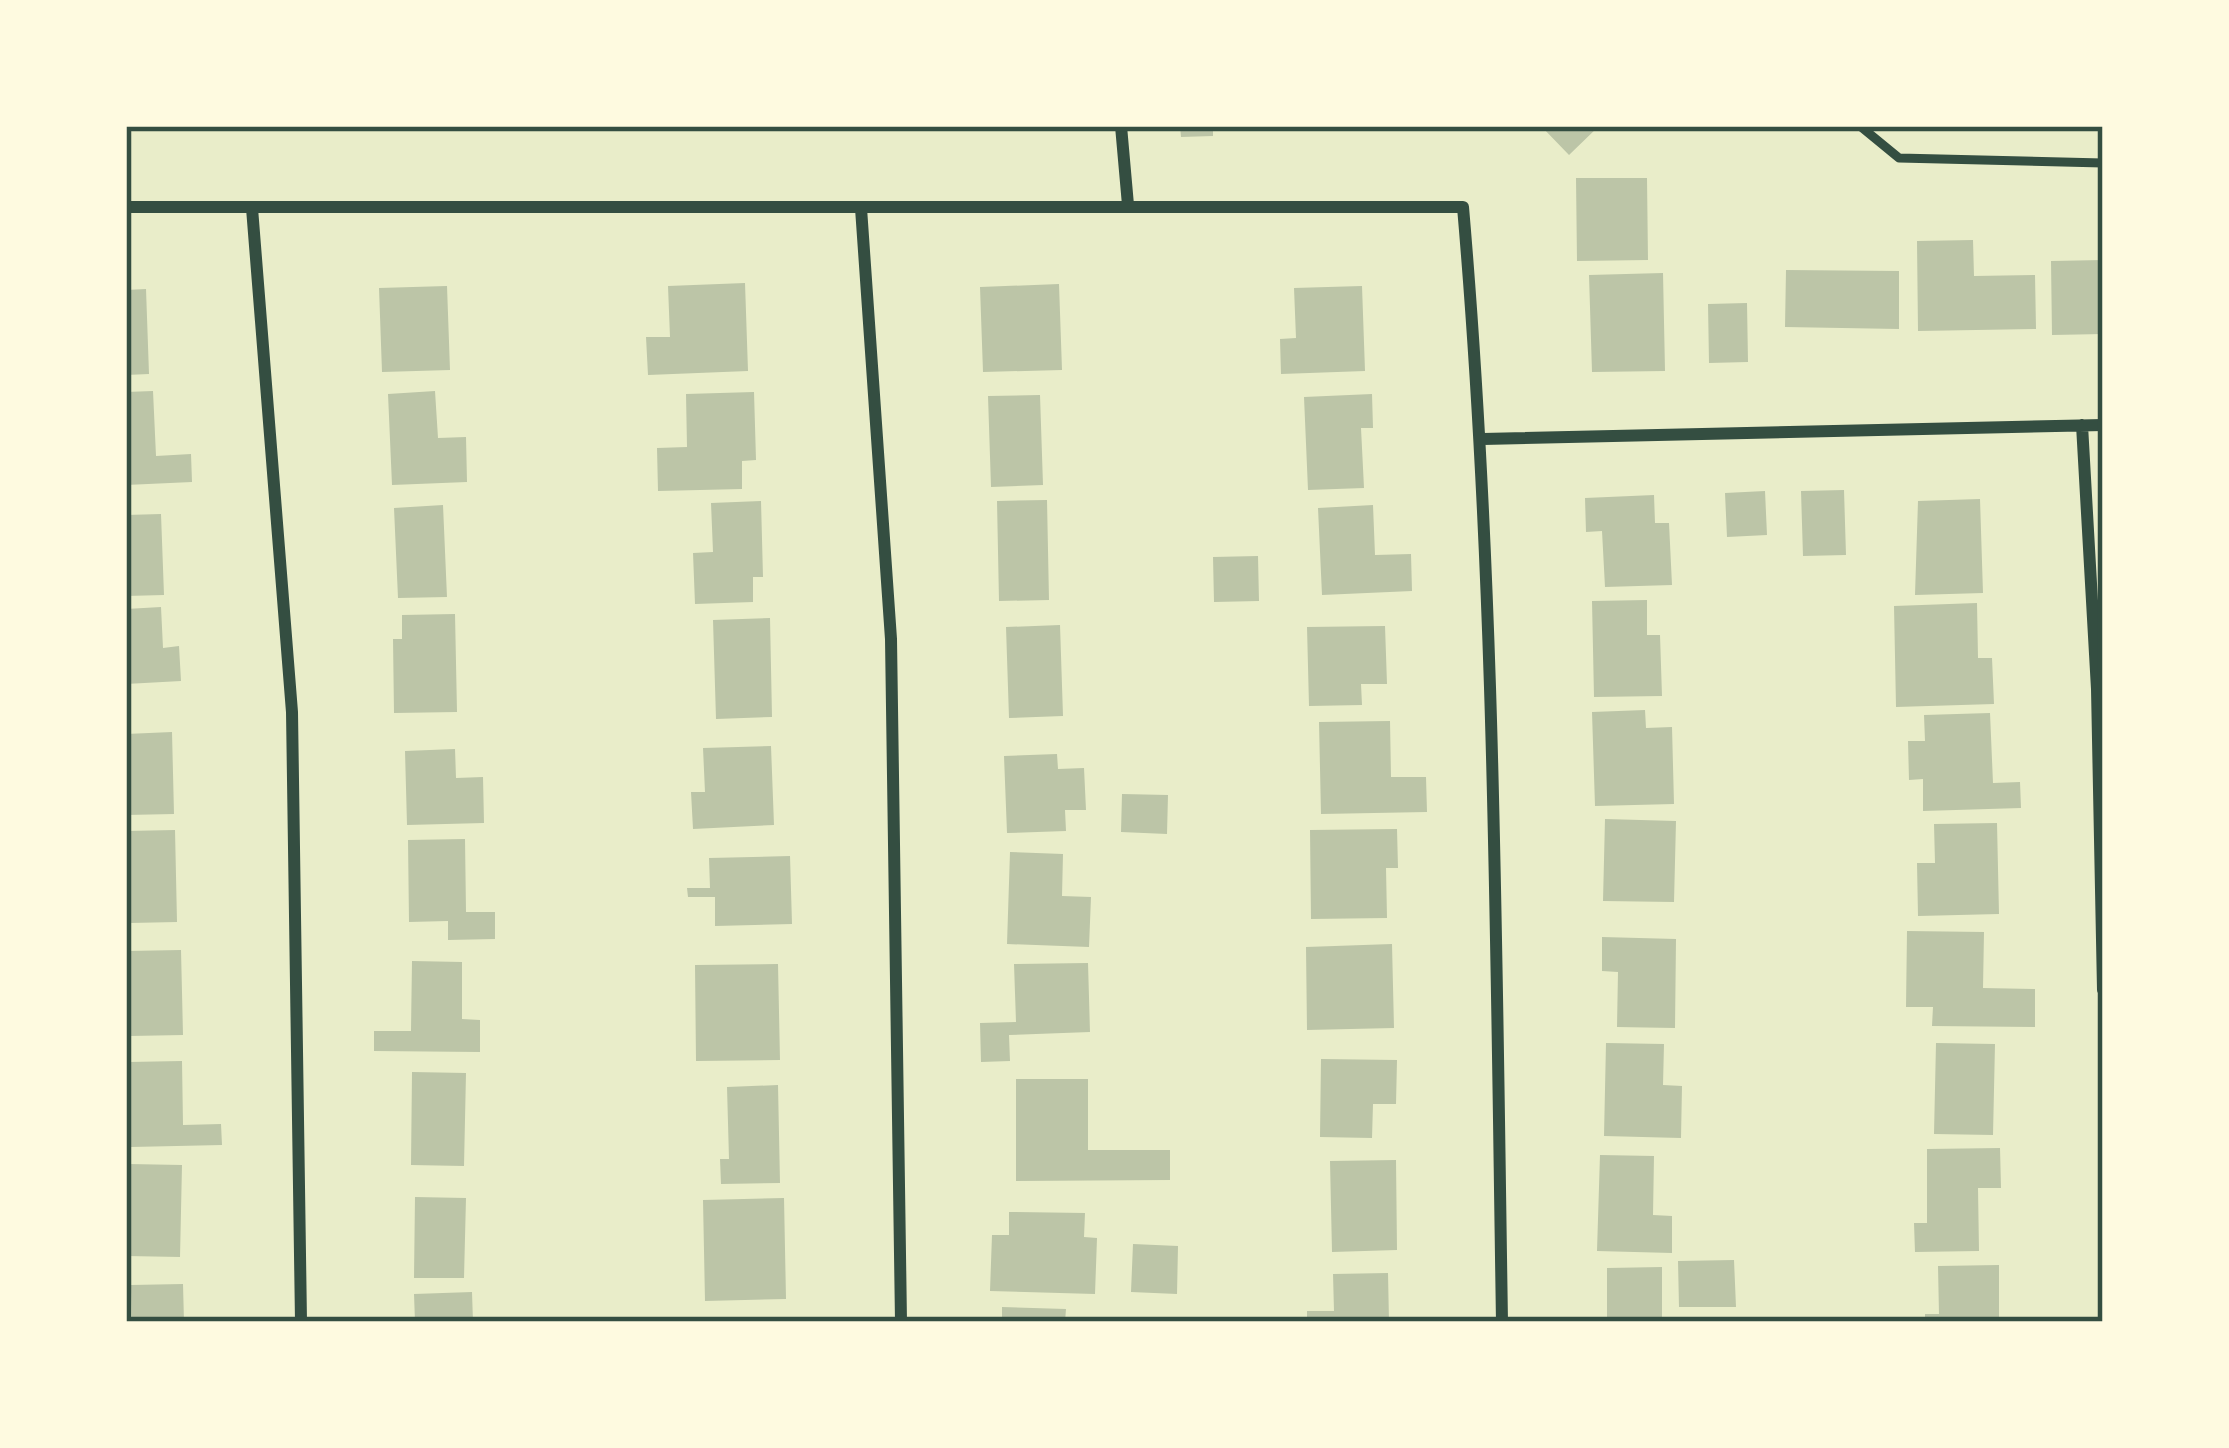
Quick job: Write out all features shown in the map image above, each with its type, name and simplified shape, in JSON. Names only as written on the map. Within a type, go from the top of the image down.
[{"type":"street","points":[[1121,126],[1128,205]]},
{"type":"street","points":[[126,207],[1462,207],[1483,439],[1492,633],[1502,1322]]},
{"type":"street","points":[[252,208],[292,712],[301,1322]]},
{"type":"street","points":[[861,208],[891,639],[901,1322]]},
{"type":"street","points":[[2082,425],[2097,689],[2103,990]]},
{"type":"street","points":[[1483,439],[2103,425]]},
{"type":"lane","points":[[1860,126],[1899,158],[2103,163]]},
{"type":"building","points":[[1180,126],[1213,126],[1213,136],[1181,137]]},
{"type":"building","points":[[1541,126],[1599,126],[1569,155]]},
{"type":"building","points":[[1576,178],[1647,178],[1648,260],[1577,261]]},
{"type":"building","points":[[1973,240],[1974,276],[2035,275],[2036,329],[1918,331],[1917,241]]},
{"type":"building","points":[[2103,260],[2103,334],[2052,335],[2051,261]]},
{"type":"building","points":[[1786,270],[1899,271],[1899,329],[1785,327]]},
{"type":"building","points":[[1663,273],[1665,371],[1592,372],[1589,275]]},
{"type":"building","points":[[745,283],[748,371],[648,375],[646,337],[670,337],[668,286]]},
{"type":"building","points":[[1059,284],[1062,370],[983,372],[980,287]]},
{"type":"building","points":[[447,286],[450,370],[382,372],[379,288]]},
{"type":"building","points":[[1362,286],[1365,371],[1281,374],[1280,339],[1296,338],[1294,288]]},
{"type":"building","points":[[146,289],[149,374],[126,375],[126,290]]},
{"type":"building","points":[[1747,303],[1748,362],[1709,363],[1708,304]]},
{"type":"building","points":[[153,391],[156,456],[191,454],[192,482],[126,485],[126,392]]},
{"type":"building","points":[[435,391],[438,438],[466,437],[467,482],[392,485],[388,394]]},
{"type":"building","points":[[754,392],[756,460],[742,461],[742,489],[658,491],[657,448],[687,447],[686,394]]},
{"type":"building","points":[[1372,394],[1373,428],[1361,428],[1364,488],[1308,490],[1304,397]]},
{"type":"building","points":[[1040,395],[1043,485],[991,487],[988,396]]},
{"type":"building","points":[[1844,490],[1846,555],[1803,556],[1801,491]]},
{"type":"building","points":[[1765,491],[1767,535],[1727,537],[1725,493]]},
{"type":"building","points":[[1654,495],[1655,523],[1669,523],[1672,585],[1605,587],[1602,531],[1586,532],[1585,498]]},
{"type":"building","points":[[1980,499],[1983,593],[1915,595],[1918,501]]},
{"type":"building","points":[[1047,500],[1049,600],[999,601],[997,501]]},
{"type":"building","points":[[761,501],[763,577],[753,577],[753,602],[695,604],[693,553],[713,552],[711,503]]},
{"type":"building","points":[[443,505],[447,597],[398,598],[394,508]]},
{"type":"building","points":[[1373,505],[1375,555],[1411,554],[1412,591],[1322,595],[1318,508]]},
{"type":"building","points":[[161,514],[164,595],[126,596],[126,515]]},
{"type":"building","points":[[1258,556],[1259,601],[1214,602],[1213,557]]},
{"type":"building","points":[[1647,600],[1647,635],[1660,635],[1662,696],[1594,697],[1592,601]]},
{"type":"building","points":[[1977,603],[1978,658],[1992,658],[1994,704],[1896,707],[1894,606]]},
{"type":"building","points":[[161,607],[163,648],[179,646],[181,681],[126,684],[126,609]]},
{"type":"building","points":[[455,614],[457,712],[394,713],[393,639],[402,639],[402,615]]},
{"type":"building","points":[[770,618],[772,717],[716,719],[713,620]]},
{"type":"building","points":[[1060,625],[1063,716],[1009,718],[1006,627]]},
{"type":"building","points":[[1385,626],[1387,684],[1361,684],[1362,705],[1309,706],[1307,627]]},
{"type":"building","points":[[1645,710],[1646,728],[1672,727],[1674,804],[1595,806],[1592,712]]},
{"type":"building","points":[[1990,713],[1993,783],[2020,782],[2021,808],[1923,811],[1923,779],[1909,780],[1908,741],[1925,741],[1924,715]]},
{"type":"building","points":[[1390,721],[1391,777],[1426,777],[1427,812],[1321,814],[1319,722]]},
{"type":"building","points":[[172,732],[174,814],[126,815],[126,734]]},
{"type":"building","points":[[771,746],[774,825],[693,829],[691,792],[705,792],[703,748]]},
{"type":"building","points":[[455,749],[456,778],[483,777],[484,823],[407,825],[405,751]]},
{"type":"building","points":[[1057,754],[1058,769],[1084,768],[1086,810],[1065,810],[1066,831],[1007,833],[1004,756]]},
{"type":"building","points":[[1122,794],[1168,795],[1167,834],[1121,832]]},
{"type":"building","points":[[1605,819],[1676,821],[1674,902],[1603,901]]},
{"type":"building","points":[[1997,823],[1999,914],[1918,916],[1917,863],[1935,863],[1934,824]]},
{"type":"building","points":[[1397,829],[1398,868],[1386,868],[1387,918],[1311,919],[1310,830]]},
{"type":"building","points":[[175,830],[177,922],[130,923],[126,831]]},
{"type":"building","points":[[465,839],[466,912],[495,912],[495,939],[448,940],[448,921],[409,922],[408,840]]},
{"type":"building","points":[[1010,852],[1063,854],[1062,896],[1091,897],[1089,947],[1007,944]]},
{"type":"building","points":[[790,856],[792,924],[715,926],[715,897],[688,897],[687,888],[710,888],[709,858]]},
{"type":"building","points":[[1907,931],[1984,932],[1983,988],[2035,989],[2035,1027],[1932,1026],[1933,1007],[1906,1007]]},
{"type":"building","points":[[1602,937],[1676,939],[1675,1028],[1617,1027],[1618,972],[1602,971]]},
{"type":"building","points":[[1392,944],[1394,1028],[1307,1030],[1306,947]]},
{"type":"building","points":[[181,950],[183,1035],[130,1036],[127,951]]},
{"type":"building","points":[[412,961],[462,962],[462,1019],[480,1020],[480,1052],[374,1051],[374,1031],[411,1031]]},
{"type":"building","points":[[1088,963],[1090,1032],[1009,1035],[1010,1061],[981,1062],[980,1023],[1016,1022],[1014,964]]},
{"type":"building","points":[[778,964],[780,1060],[696,1061],[695,965]]},
{"type":"building","points":[[1606,1043],[1664,1044],[1663,1085],[1682,1086],[1681,1138],[1604,1136]]},
{"type":"building","points":[[1936,1043],[1995,1044],[1993,1135],[1934,1134]]},
{"type":"building","points":[[1321,1059],[1397,1060],[1396,1104],[1373,1104],[1372,1138],[1320,1137]]},
{"type":"building","points":[[182,1061],[183,1125],[221,1124],[222,1145],[131,1147],[129,1062]]},
{"type":"building","points":[[412,1072],[466,1073],[464,1166],[411,1165]]},
{"type":"building","points":[[1016,1079],[1088,1079],[1088,1150],[1170,1150],[1170,1180],[1016,1181]]},
{"type":"building","points":[[778,1085],[780,1183],[721,1184],[720,1159],[729,1159],[727,1087]]},
{"type":"building","points":[[2000,1148],[2001,1188],[1978,1188],[1979,1251],[1915,1252],[1914,1223],[1927,1223],[1927,1149]]},
{"type":"building","points":[[1600,1155],[1654,1156],[1653,1215],[1672,1216],[1672,1253],[1597,1251]]},
{"type":"building","points":[[1396,1160],[1397,1250],[1332,1252],[1330,1161]]},
{"type":"building","points":[[129,1164],[182,1165],[180,1257],[127,1256]]},
{"type":"building","points":[[415,1197],[466,1198],[464,1278],[414,1278]]},
{"type":"building","points":[[784,1198],[786,1299],[705,1301],[703,1200]]},
{"type":"building","points":[[1009,1212],[1085,1213],[1084,1237],[1097,1238],[1095,1294],[990,1291],[992,1235],[1009,1235]]},
{"type":"building","points":[[1133,1244],[1178,1246],[1177,1294],[1131,1292]]},
{"type":"building","points":[[1734,1260],[1736,1307],[1679,1307],[1678,1261]]},
{"type":"building","points":[[1999,1265],[1999,1322],[1925,1322],[1925,1314],[1939,1314],[1938,1266]]},
{"type":"building","points":[[1662,1267],[1662,1322],[1607,1322],[1607,1268]]},
{"type":"building","points":[[1388,1273],[1389,1322],[1307,1322],[1307,1311],[1334,1311],[1333,1274]]},
{"type":"building","points":[[183,1284],[184,1322],[132,1322],[131,1285]]},
{"type":"building","points":[[472,1292],[473,1322],[415,1322],[414,1294]]},
{"type":"building","points":[[1002,1307],[1066,1309],[1065,1322],[1002,1322]]}]
